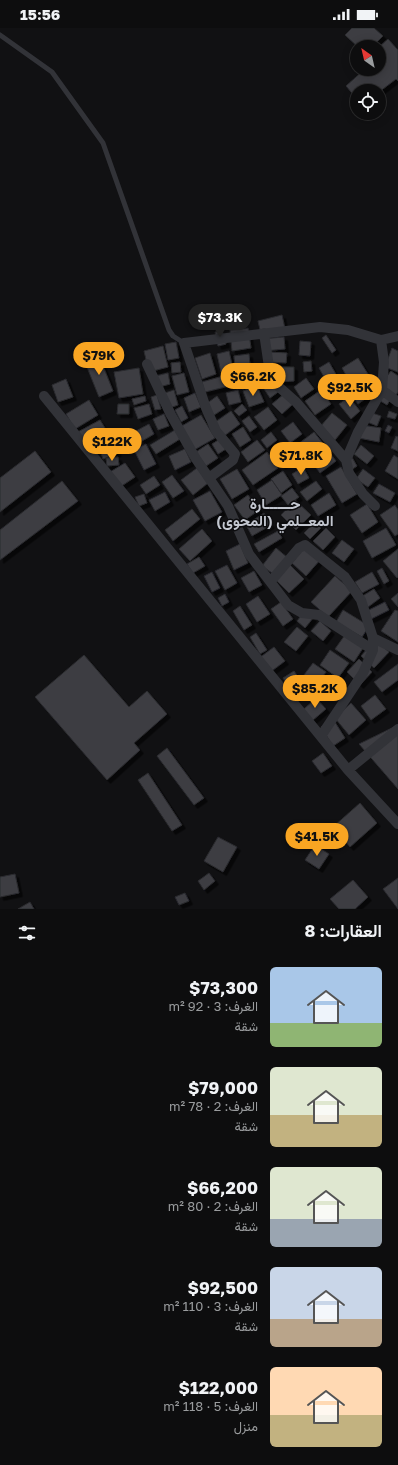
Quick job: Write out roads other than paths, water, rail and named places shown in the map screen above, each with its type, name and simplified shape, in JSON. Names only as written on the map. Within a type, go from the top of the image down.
[{"type":"street","points":[[209,478],[233,460],[235,454],[216,431],[206,408],[184,343],[320,327],[348,330],[381,340],[398,336]]},
{"type":"street","points":[[264,333],[270,367],[279,387],[296,402],[346,460],[349,473],[363,494],[375,506]]},
{"type":"street","points":[[346,460],[358,432],[382,390],[384,362],[381,340]]},
{"type":"street","points":[[147,364],[171,415],[209,478],[228,506],[249,554],[288,605],[302,612],[319,615],[373,650]]},
{"type":"street","points":[[382,390],[398,402]]},
{"type":"street","points":[[44,396],[348,770],[398,824]]},
{"type":"street","points":[[271,581],[299,548],[305,545],[345,577],[360,600],[373,638],[373,650],[362,673],[320,736]]},
{"type":"street","points":[[373,638],[398,650]]},
{"type":"street","points":[[348,770],[398,729]]},
{"type":"lane","points":[[0,35],[52,72],[103,143],[168,330],[173,336],[184,343]]},
{"type":"district","name":"حــــــارة المعــلمي (المحوى)","points":[[275,512]]}]
